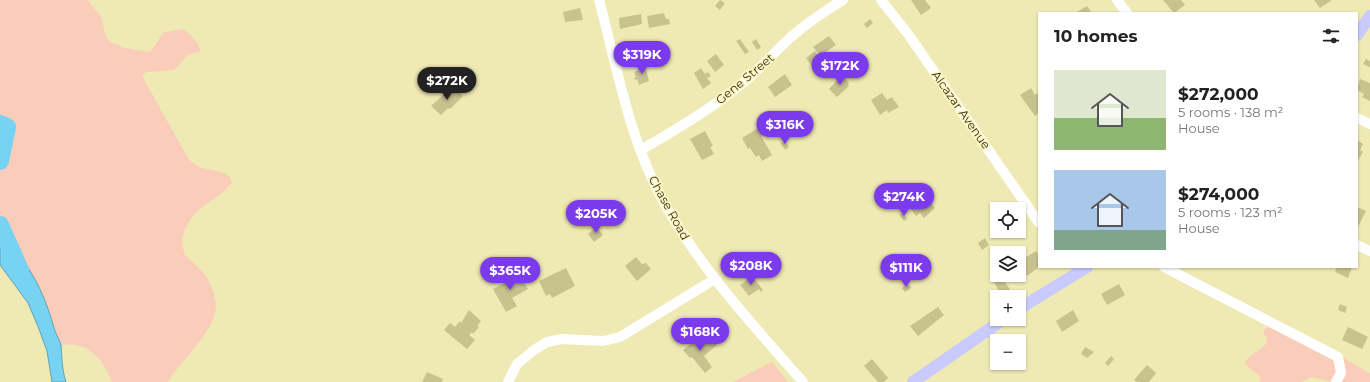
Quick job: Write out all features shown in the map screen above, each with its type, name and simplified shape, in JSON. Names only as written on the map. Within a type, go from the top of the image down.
[{"type":"main road","points":[[1358,34],[1370,16]]},
{"type":"main road","points":[[1026,304],[1072,271],[1083,268]]},
{"type":"main road","points":[[913,382],[994,326]]},
{"type":"street","name":"Chase Road","points":[[599,0],[621,87],[641,150],[664,203],[698,257],[715,279],[738,308],[803,382]]},
{"type":"street","name":"Gene Street","points":[[641,150],[689,121],[736,88],[766,62],[791,37],[843,0]]},
{"type":"street","name":"Alcazar Avenue","points":[[880,0],[908,34],[1038,222]]},
{"type":"street","points":[[1117,0],[1126,12]]},
{"type":"street","points":[[1358,118],[1370,124]]},
{"type":"street","points":[[1358,245],[1370,251]]},
{"type":"street","points":[[1166,268],[1338,358],[1341,373],[1336,382]]},
{"type":"street","points":[[508,382],[517,364],[534,350],[547,342],[562,339],[603,341],[620,337],[715,279]]},
{"type":"shaded area","points":[[0,0],[88,0],[101,17],[106,37],[110,42],[125,48],[149,52],[164,32],[184,29],[194,39],[200,48],[201,51],[188,55],[174,70],[146,72],[142,76],[189,160],[204,169],[228,175],[232,183],[193,216],[184,233],[182,241],[183,250],[209,281],[215,296],[216,308],[214,317],[209,327],[168,382],[112,382],[104,366],[93,353],[87,349],[71,344],[61,345],[9,246],[0,241]]},
{"type":"shaded area","points":[[1267,327],[1295,333],[1320,344],[1370,373],[1370,382],[1333,382],[1312,377],[1301,382],[1260,382],[1260,376],[1246,365],[1245,361],[1266,344],[1267,339],[1263,332]]},
{"type":"shaded area","points":[[772,362],[788,382],[733,382]]},
{"type":"water","points":[[0,241],[11,249],[29,269],[42,293],[61,345],[66,382],[52,382],[47,351],[28,303],[0,265]]},
{"type":"building","points":[[720,0],[725,3],[720,10],[715,6]]},
{"type":"building","points":[[911,0],[925,0],[931,8],[921,15]]},
{"type":"building","points":[[1163,0],[1181,0],[1185,5],[1173,12]]},
{"type":"building","points":[[1314,0],[1332,0],[1320,8]]},
{"type":"building","points":[[1087,6],[1091,12],[1077,12]]},
{"type":"building","points":[[580,8],[583,20],[565,22],[563,12]]},
{"type":"building","points":[[664,13],[666,19],[669,19],[670,24],[649,28],[647,16]]},
{"type":"building","points":[[641,14],[642,24],[620,29],[619,18]]},
{"type":"building","points":[[870,19],[873,23],[867,28],[864,24]]},
{"type":"building","points":[[829,36],[836,45],[820,56],[813,47]]},
{"type":"building","points":[[740,39],[749,52],[745,54],[736,41]]},
{"type":"building","points":[[756,39],[761,47],[757,50],[752,42]]},
{"type":"building","points":[[646,47],[649,58],[638,64],[635,56],[643,53],[642,48]]},
{"type":"building","points":[[815,51],[821,60],[812,66],[806,58]]},
{"type":"building","points":[[716,54],[724,65],[715,72],[707,61]]},
{"type":"building","points":[[1366,59],[1370,61],[1370,67],[1363,64]]},
{"type":"building","points":[[645,65],[649,81],[639,85],[637,79],[635,80],[634,78],[636,77],[634,72],[639,70],[638,68]]},
{"type":"building","points":[[701,68],[705,74],[708,72],[711,76],[707,78],[711,83],[703,89],[694,73]]},
{"type":"building","points":[[785,74],[792,85],[775,97],[768,87]]},
{"type":"building","points":[[842,75],[849,83],[849,86],[837,97],[829,89]]},
{"type":"building","points":[[1360,79],[1370,83],[1370,101],[1362,97],[1364,94],[1358,91]]},
{"type":"building","points":[[453,86],[463,96],[450,109],[448,108],[441,115],[431,106]]},
{"type":"building","points":[[1031,88],[1035,95],[1038,93],[1038,114],[1035,116],[1020,95]]},
{"type":"building","points":[[882,93],[887,100],[892,97],[899,107],[888,113],[887,110],[880,115],[871,100]]},
{"type":"building","points":[[771,125],[777,133],[772,136],[766,128]]},
{"type":"building","points":[[760,127],[764,134],[761,136],[772,155],[762,161],[759,155],[756,157],[750,148],[748,149],[742,138]]},
{"type":"building","points":[[705,131],[713,146],[710,147],[714,154],[702,160],[690,139]]},
{"type":"building","points":[[785,141],[789,147],[785,150],[781,143]]},
{"type":"building","points":[[1358,141],[1363,144],[1360,150],[1363,152],[1358,160]]},
{"type":"building","points":[[922,199],[925,203],[929,200],[935,208],[924,218],[920,213],[916,216],[910,208]]},
{"type":"building","points":[[1358,207],[1366,211],[1358,227]]},
{"type":"building","points":[[903,213],[907,219],[904,221],[900,215]]},
{"type":"building","points":[[597,227],[603,235],[594,242],[588,234]]},
{"type":"building","points":[[985,238],[989,245],[982,250],[978,243]]},
{"type":"building","points":[[1036,251],[1038,254],[1038,268],[1027,276],[1026,257]]},
{"type":"building","points":[[636,257],[642,264],[646,263],[651,269],[637,281],[625,266]]},
{"type":"building","points":[[566,268],[575,286],[552,298],[550,294],[546,296],[539,281]]},
{"type":"building","points":[[1337,268],[1352,268],[1348,278],[1335,272]]},
{"type":"building","points":[[510,272],[513,277],[519,274],[528,289],[512,298],[517,306],[506,312],[493,289],[505,283],[502,277]]},
{"type":"building","points":[[752,276],[763,290],[761,292],[759,289],[749,296],[740,285]]},
{"type":"building","points":[[994,282],[1005,282],[1010,290],[998,290]]},
{"type":"building","points":[[908,284],[911,288],[905,292],[902,288]]},
{"type":"building","points":[[1119,284],[1125,295],[1107,305],[1101,294]]},
{"type":"building","points":[[1340,304],[1347,307],[1345,313],[1338,310]]},
{"type":"building","points":[[938,307],[944,315],[918,336],[910,326]]},
{"type":"building","points":[[469,310],[481,321],[477,326],[479,327],[473,334],[472,332],[469,335],[475,340],[467,349],[444,330],[450,323],[455,327],[460,321],[461,323]]},
{"type":"building","points":[[1073,310],[1079,321],[1062,332],[1056,321]]},
{"type":"building","points":[[1348,327],[1368,337],[1362,349],[1342,340]]},
{"type":"building","points":[[694,334],[698,338],[700,336],[707,344],[713,340],[717,345],[704,356],[712,367],[705,373],[692,357],[690,358],[683,350],[692,343],[688,338]]},
{"type":"building","points":[[1085,347],[1094,352],[1087,358],[1081,354]]},
{"type":"building","points":[[1111,356],[1114,359],[1108,366],[1105,363]]},
{"type":"building","points":[[872,359],[888,378],[884,382],[878,382],[864,366]]},
{"type":"building","points":[[1147,365],[1156,373],[1149,382],[1137,382],[1134,380]]},
{"type":"building","points":[[427,372],[443,379],[442,382],[422,382]]},
{"type":"waterway","points":[[0,124],[7,127],[0,161]]},
{"type":"waterway","points":[[0,225],[20,270]]}]
